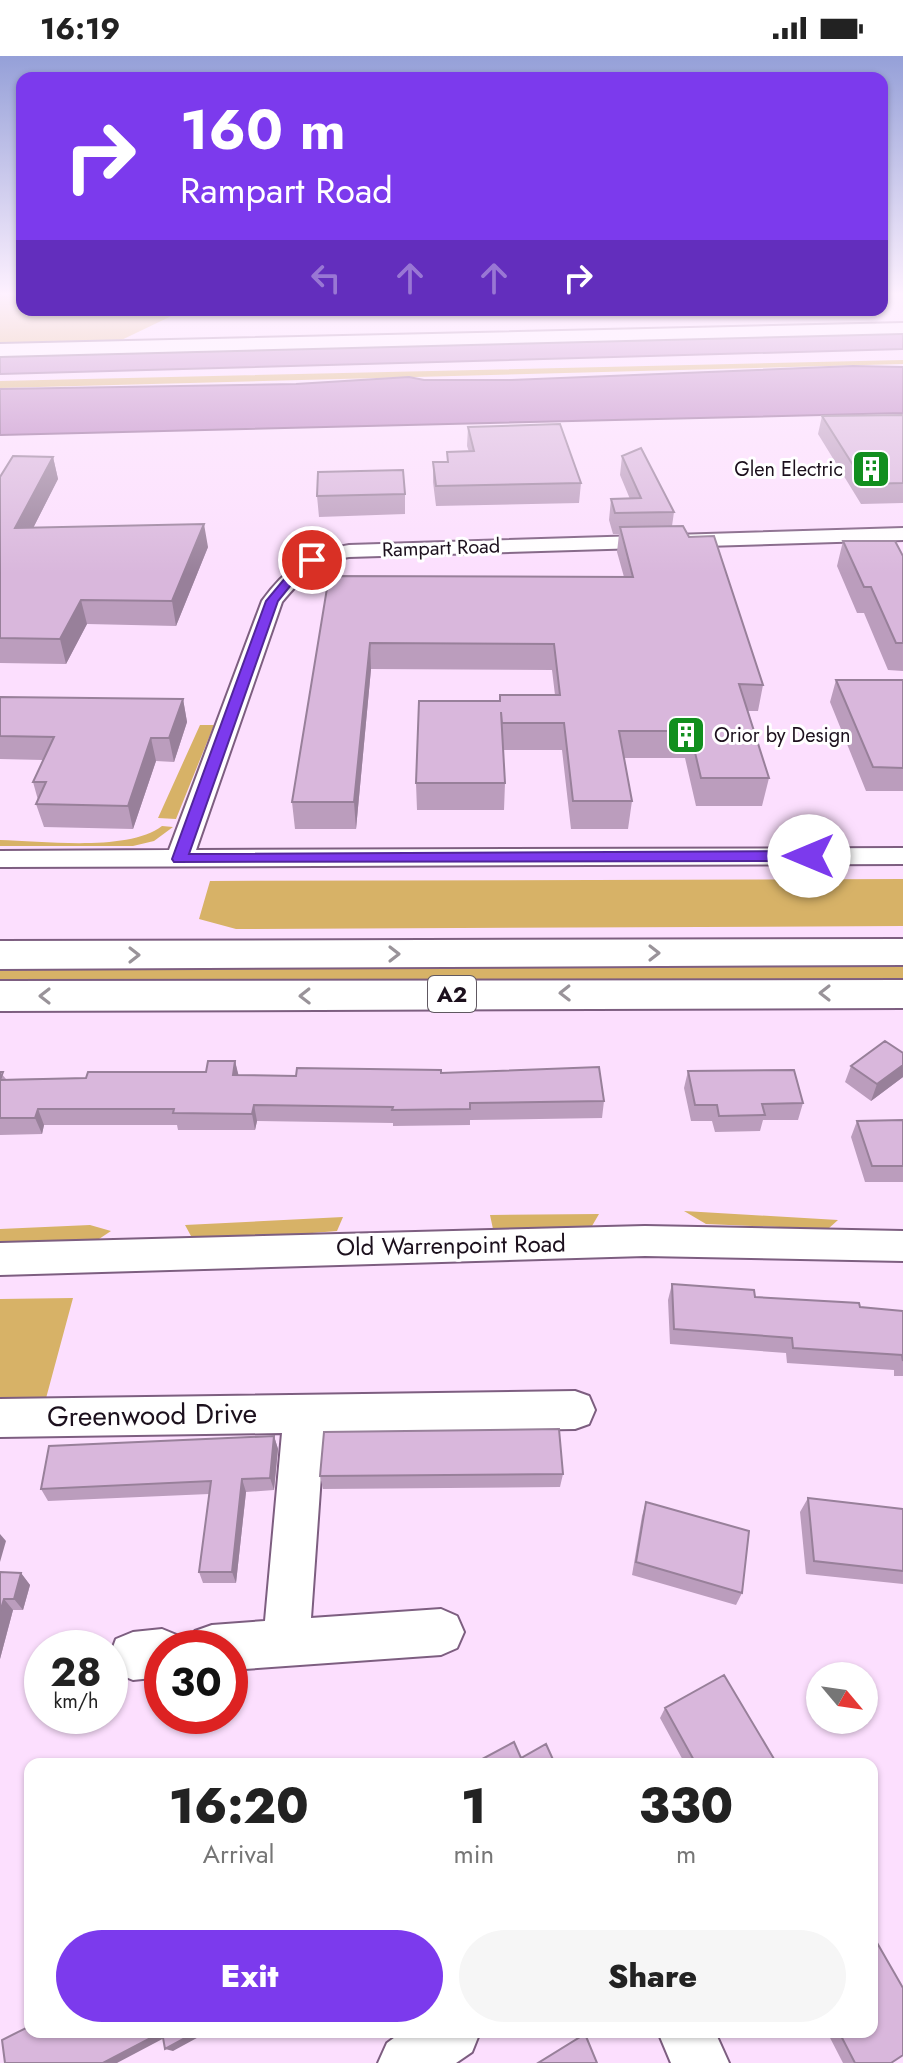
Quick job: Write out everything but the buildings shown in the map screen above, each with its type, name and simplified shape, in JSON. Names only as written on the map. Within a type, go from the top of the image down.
[{"type":"highway","name":"A2","points":[[0,955],[903,952]]},
{"type":"highway","name":"A2","points":[[0,996],[903,994]]},
{"type":"street","name":"Rampart Road","points":[[179,859],[272,601],[295,573],[312,560],[328,553],[349,551],[903,534]]},
{"type":"street","points":[[0,859],[903,856]]},
{"type":"street","name":"Old Warrenpoint Road","points":[[0,1259],[645,1241],[903,1246]]},
{"type":"street","name":"Greenwood Drive","points":[[0,1418],[575,1410]]},
{"type":"street","points":[[286,1641],[305,1412]]},
{"type":"street","points":[[248,1645],[441,1632]]},
{"type":"street","points":[[407,2063],[443,2038]]},
{"type":"street","points":[[689,2038],[700,2063]]},
{"type":"shaded area","points":[[903,387],[903,413],[0,435],[0,389]]},
{"type":"shaded area","points":[[200,725],[214,725],[176,819],[158,818]]},
{"type":"shaded area","points":[[162,826],[173,827],[154,841],[133,846],[0,846],[0,840],[107,842],[147,834]]},
{"type":"shaded area","points":[[903,879],[903,926],[236,929],[199,919],[210,881]]},
{"type":"shaded area","points":[[903,965],[903,984],[0,985],[0,966]]},
{"type":"shaded area","points":[[684,1211],[838,1220],[828,1229],[706,1224]]},
{"type":"shaded area","points":[[599,1214],[592,1226],[505,1230],[493,1229],[490,1215]]},
{"type":"shaded area","points":[[343,1217],[337,1231],[238,1239],[191,1236],[185,1225]]},
{"type":"shaded area","points":[[90,1225],[111,1231],[99,1239],[0,1243],[0,1229]]},
{"type":"shaded area","points":[[73,1298],[45,1402],[0,1401],[0,1299]]},
{"type":"place","name":"Glen Electric","points":[[871,469]]},
{"type":"place","name":"Orior by Design","points":[[686,735]]},
{"type":"route","points":[[312,560],[295,573],[272,601],[179,859],[809,856]]}]
